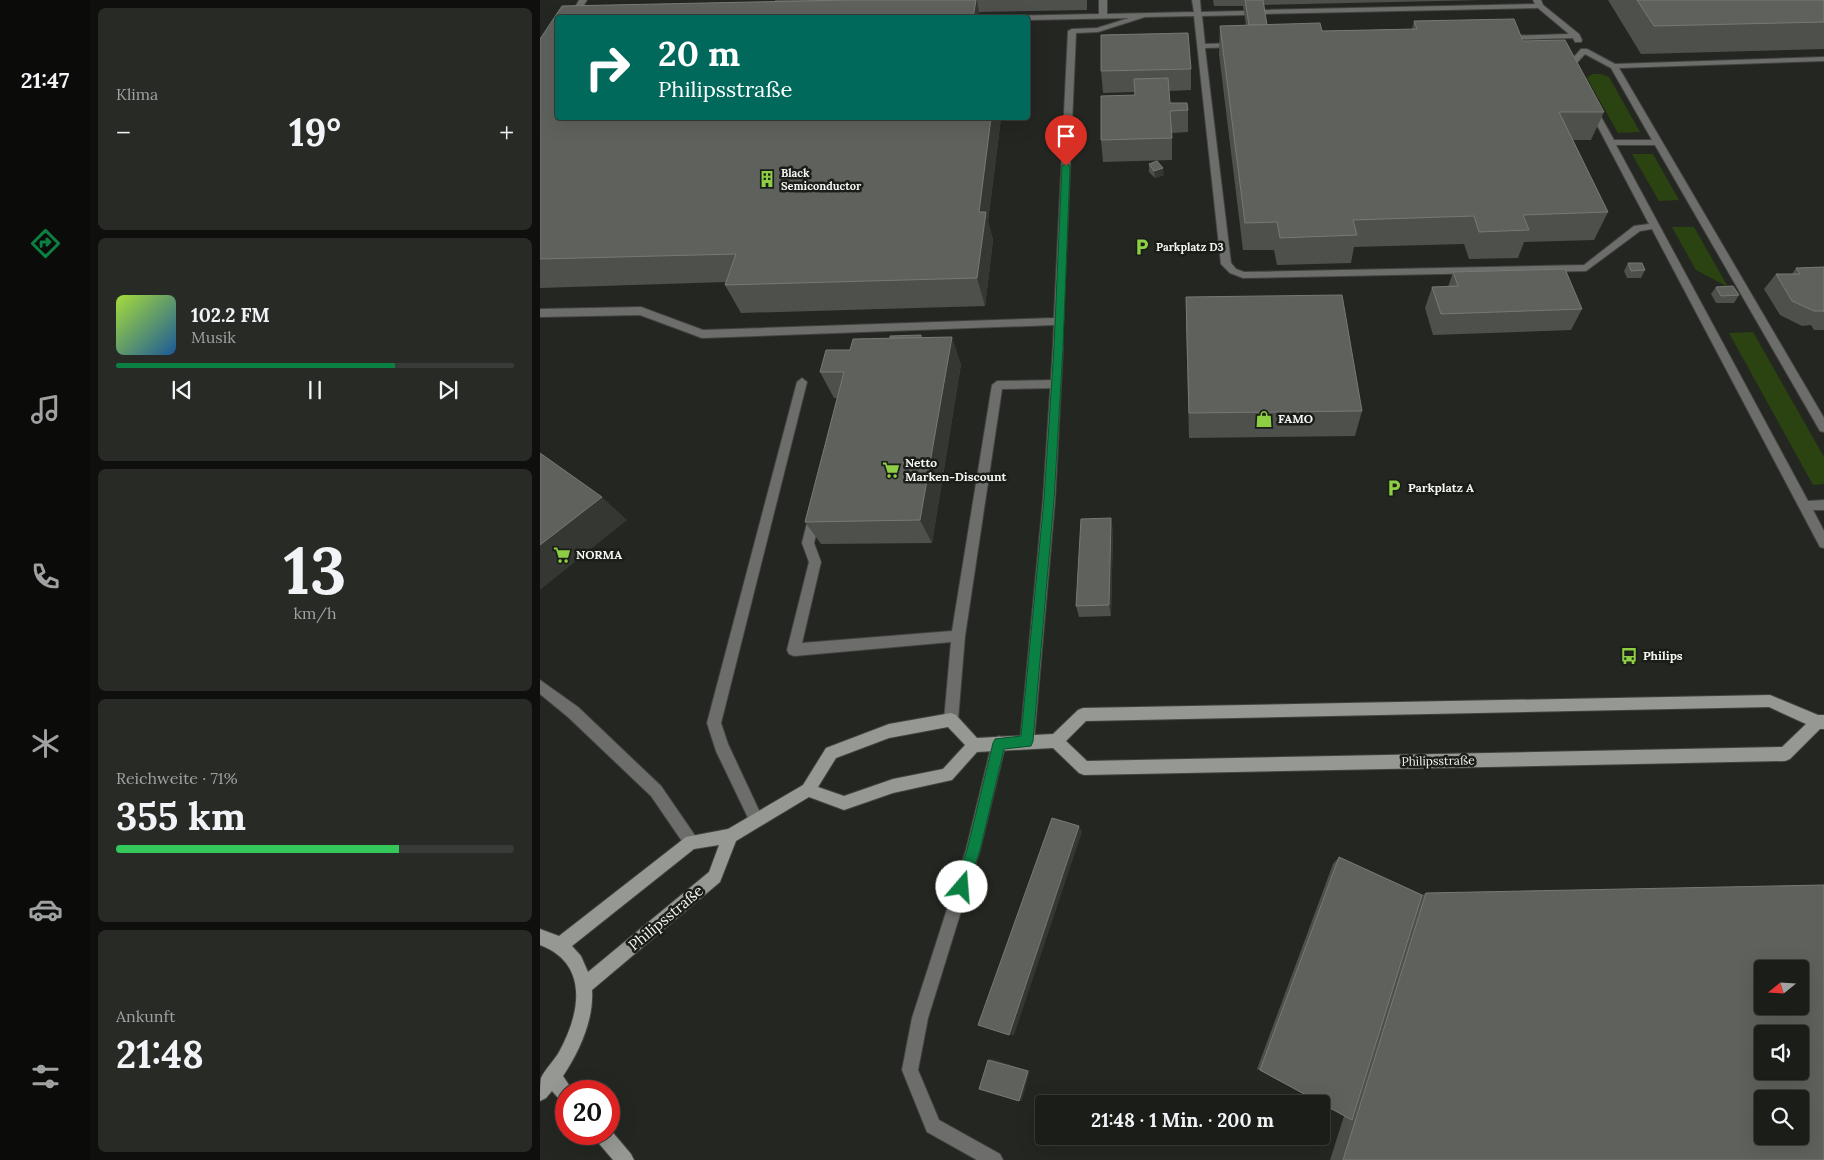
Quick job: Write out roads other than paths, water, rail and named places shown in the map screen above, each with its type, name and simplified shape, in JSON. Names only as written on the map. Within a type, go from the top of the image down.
[{"type":"street","points":[[574,15],[582,0]]},
{"type":"street","points":[[1103,0],[1103,15]]},
{"type":"street","points":[[1196,0],[1226,264],[1233,271],[1243,275],[1586,268],[1637,228],[1656,226]]},
{"type":"street","points":[[1261,12],[1538,3],[1576,36],[1584,51],[1614,66],[1824,59]]},
{"type":"street","points":[[1030,17],[1244,12]]},
{"type":"street","points":[[1027,741],[1049,500],[1072,31],[1098,30],[1148,14]]},
{"type":"street","points":[[1501,38],[1576,36]]},
{"type":"street","points":[[1201,46],[1249,44]]},
{"type":"street","points":[[1579,84],[1570,66],[1584,51]]},
{"type":"street","points":[[1614,66],[1824,428]]},
{"type":"street","points":[[1588,100],[1824,543]]},
{"type":"street","points":[[1611,143],[1657,142]]},
{"type":"street","points":[[540,313],[641,310],[702,334],[1058,320]]},
{"type":"street","points":[[756,819],[721,746],[714,723],[802,382]]},
{"type":"street","points":[[974,745],[951,720],[958,636],[997,385],[1056,384]]},
{"type":"street","points":[[818,505],[808,543],[815,562],[794,650],[958,636]]},
{"type":"street","points":[[1804,506],[1824,505]]},
{"type":"street","points":[[540,686],[573,712],[656,791],[691,842]]},
{"type":"street","name":"Philipsstraße","points":[[1770,701],[1820,722],[1785,754],[1084,768],[1056,741],[1083,715],[1770,701]]},
{"type":"street","points":[[561,945],[691,842],[730,836],[808,790],[831,753],[889,730],[951,720]]},
{"type":"street","points":[[808,790],[844,804],[893,786],[947,775],[974,745],[1056,741]]},
{"type":"street","points":[[994,1160],[933,1126],[910,1070],[920,1018],[973,850],[1000,743]]},
{"type":"street","name":"Philipsstraße","points":[[584,986],[714,877],[730,836]]},
{"type":"street","points":[[540,937],[561,945],[576,962],[584,986],[582,1016],[572,1047],[553,1078],[540,1092]]},
{"type":"street","points":[[612,1145],[625,1160]]},
{"type":"place","name":"Black Semiconductor","points":[[767,179]]},
{"type":"place","name":"Parkplatz D3","points":[[1142,247]]},
{"type":"place","name":"FAMO","points":[[1264,419]]},
{"type":"place","name":"Netto Marken-Discount","points":[[891,470]]},
{"type":"place","name":"Parkplatz A","points":[[1394,488]]},
{"type":"place","name":"NORMA","points":[[562,555]]},
{"type":"place","name":"Philips","points":[[1629,656]]}]
